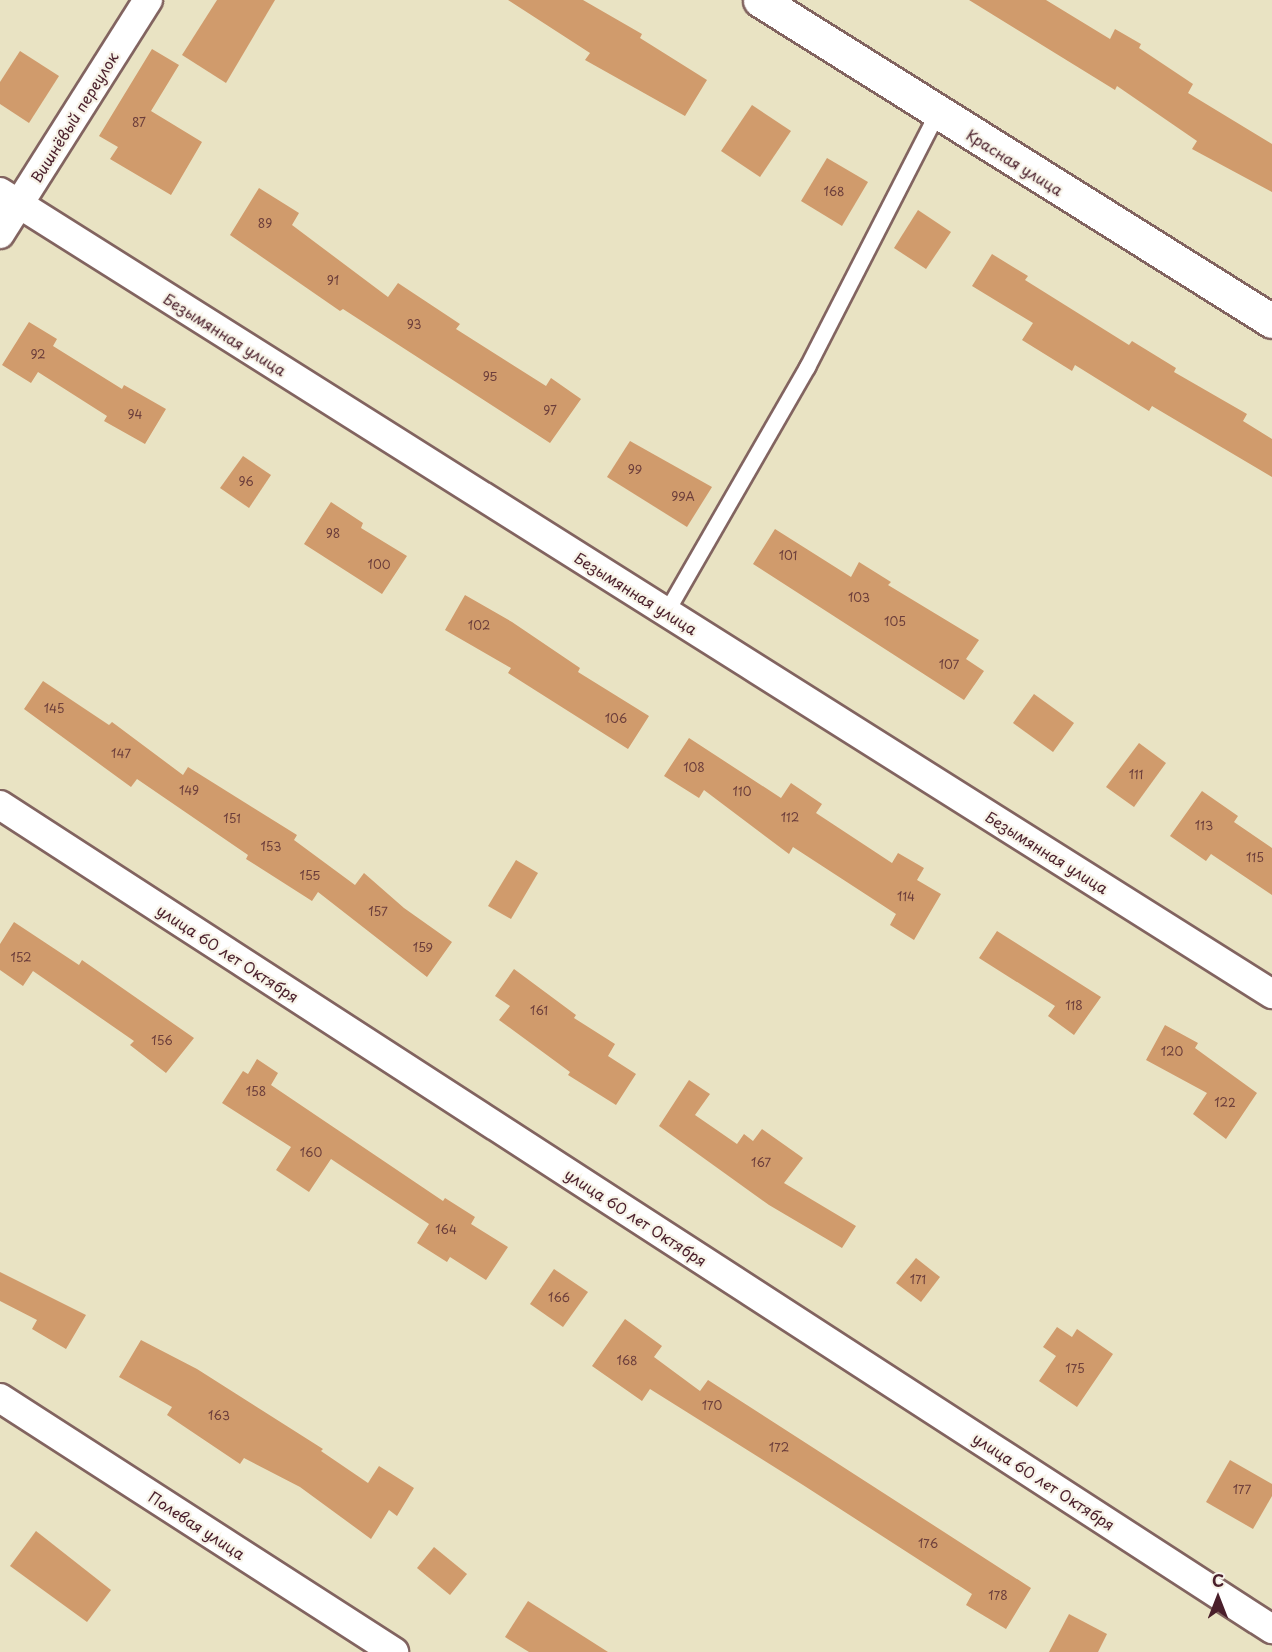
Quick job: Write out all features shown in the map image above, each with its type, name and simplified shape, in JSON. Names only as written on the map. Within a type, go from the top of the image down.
[{"type":"street","name":"Вишнёвый переулок","points":[[0,234],[9,198],[148,0]]},
{"type":"street","name":"Красная улица","points":[[760,0],[1272,321]]},
{"type":"street","name":"Безымянная улица","points":[[9,198],[1272,994]]},
{"type":"street","name":"улица 60 лет Октября","points":[[0,805],[1272,1629]]},
{"type":"street","name":"Полевая улица","points":[[0,1398],[394,1652]]},
{"type":"lane","points":[[666,612],[807,367],[937,113]]},
{"type":"building","points":[[217,0],[275,0],[226,83],[182,55]]},
{"type":"building","points":[[508,0],[583,0],[642,34],[640,38],[707,80],[685,116],[585,60],[590,53]]},
{"type":"building","points":[[969,0],[1046,0],[1110,39],[1115,29],[1141,44],[1139,48],[1193,84],[1188,93],[1272,144],[1272,192],[1192,149],[1197,141],[1117,86],[1115,90]]},
{"type":"building","points":[[152,49],[179,65],[151,111],[202,142],[171,195],[110,159],[118,147],[99,136]]},
{"type":"building","points":[[20,51],[59,76],[29,123],[0,104],[0,82]]},
{"type":"building","points":[[752,105],[791,131],[760,177],[721,151]]},
{"type":"building","points":[[827,158],[868,182],[842,226],[801,201]]},
{"type":"building","points":[[259,188],[299,213],[292,225],[388,297],[398,283],[460,324],[456,329],[546,386],[551,378],[581,399],[550,443],[343,309],[340,311],[230,235]]},
{"type":"building","points":[[918,210],[951,232],[926,269],[894,248]]},
{"type":"building","points":[[992,254],[1028,276],[1025,280],[1129,345],[1132,341],[1176,368],[1174,372],[1247,414],[1243,421],[1272,439],[1272,477],[1152,406],[1149,411],[1075,365],[1072,371],[1022,340],[1033,323],[972,286]]},
{"type":"building","points":[[29,322],[57,339],[53,346],[122,389],[124,385],[166,409],[145,444],[104,421],[107,416],[38,372],[31,383],[2,365]]},
{"type":"building","points":[[630,441],[712,487],[687,527],[607,477]]},
{"type":"building","points":[[243,456],[271,475],[249,508],[220,488]]},
{"type":"building","points":[[331,502],[363,523],[361,528],[407,556],[382,594],[304,544]]},
{"type":"building","points":[[775,529],[851,577],[859,562],[891,582],[888,585],[979,640],[966,659],[984,671],[964,700],[753,564]]},
{"type":"building","points":[[465,595],[512,622],[580,668],[578,672],[649,716],[628,749],[508,673],[511,668],[445,630]]},
{"type":"building","points":[[43,681],[109,725],[112,722],[183,775],[188,767],[297,835],[294,840],[355,885],[364,873],[404,908],[452,942],[427,977],[318,892],[312,901],[246,859],[248,855],[137,779],[131,787],[24,709]]},
{"type":"building","points":[[1034,694],[1074,723],[1053,752],[1013,723]]},
{"type":"building","points":[[689,738],[781,798],[791,783],[822,804],[816,813],[892,863],[898,853],[924,868],[917,880],[941,894],[914,940],[890,925],[896,914],[793,847],[789,854],[704,790],[699,798],[664,776]]},
{"type":"building","points":[[1139,743],[1166,763],[1134,807],[1106,787]]},
{"type":"building","points":[[1202,791],[1238,816],[1234,822],[1272,848],[1272,895],[1211,854],[1206,861],[1170,836]]},
{"type":"building","points":[[516,860],[538,873],[511,919],[488,906]]},
{"type":"building","points":[[14,922],[79,965],[82,960],[194,1038],[166,1073],[130,1045],[134,1041],[33,971],[23,986],[0,970],[0,944]]},
{"type":"building","points":[[997,931],[1101,997],[1074,1035],[1048,1016],[1055,1006],[979,958]]},
{"type":"building","points":[[514,969],[576,1015],[574,1018],[615,1044],[608,1056],[636,1074],[616,1105],[568,1075],[570,1072],[499,1020],[510,1006],[495,996]]},
{"type":"building","points":[[1165,1025],[1198,1043],[1195,1048],[1257,1093],[1226,1139],[1193,1114],[1207,1093],[1146,1060]]},
{"type":"building","points":[[257,1059],[278,1073],[271,1085],[443,1201],[445,1198],[475,1217],[471,1224],[508,1247],[486,1280],[450,1257],[447,1262],[417,1243],[429,1224],[331,1159],[309,1192],[276,1170],[291,1147],[222,1103],[243,1071],[248,1074]]},
{"type":"building","points":[[689,1080],[710,1094],[695,1115],[737,1144],[744,1134],[753,1141],[762,1129],[803,1158],[784,1183],[856,1226],[842,1248],[769,1205],[659,1126]]},
{"type":"building","points":[[916,1258],[940,1277],[921,1302],[896,1283]]},
{"type":"building","points":[[554,1269],[588,1292],[563,1327],[530,1304]]},
{"type":"building","points":[[0,1272],[86,1315],[66,1349],[32,1329],[37,1320],[0,1301]]},
{"type":"building","points":[[625,1319],[662,1346],[654,1357],[700,1391],[708,1380],[1031,1588],[1006,1629],[966,1605],[972,1594],[803,1485],[650,1389],[642,1401],[592,1366]]},
{"type":"building","points":[[1057,1327],[1072,1337],[1077,1329],[1113,1354],[1077,1407],[1039,1381],[1056,1356],[1043,1347]]},
{"type":"building","points":[[141,1340],[197,1369],[323,1449],[321,1451],[368,1483],[379,1466],[414,1488],[397,1516],[389,1510],[371,1539],[300,1487],[244,1458],[240,1464],[167,1415],[172,1407],[119,1377]]},
{"type":"building","points":[[1230,1460],[1272,1484],[1272,1496],[1253,1529],[1206,1502]]},
{"type":"building","points":[[36,1531],[111,1590],[87,1622],[10,1566]]},
{"type":"building","points":[[434,1547],[467,1574],[450,1595],[417,1568]]},
{"type":"building","points":[[528,1601],[608,1652],[529,1652],[505,1637]]},
{"type":"building","points":[[1069,1614],[1107,1634],[1098,1652],[1049,1652]]}]
